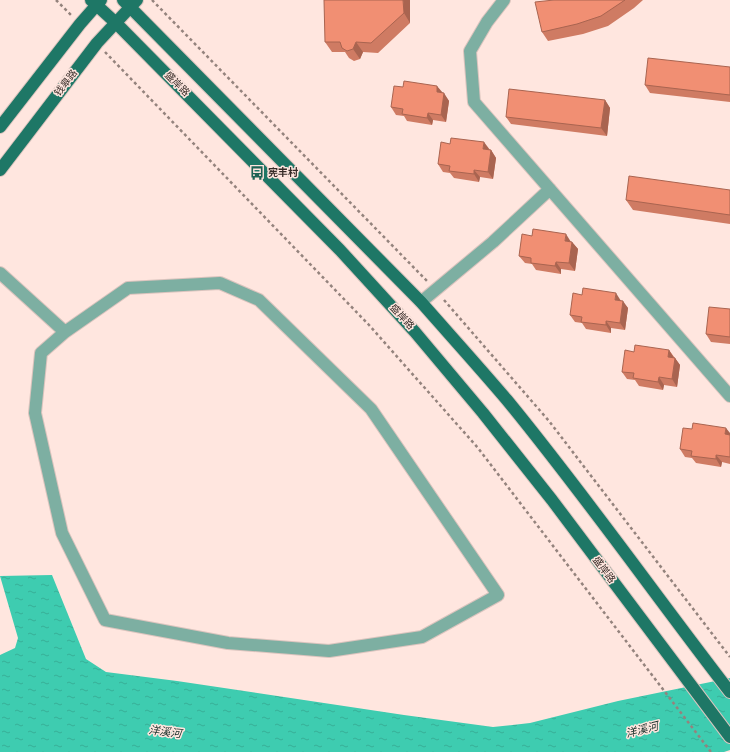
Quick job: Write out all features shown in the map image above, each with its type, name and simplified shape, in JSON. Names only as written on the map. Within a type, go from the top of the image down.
[{"type":"main road","points":[[0,127],[96,2]]},
{"type":"main road","name":"盛岸路","points":[[96,2],[340,250],[416,332],[552,500],[730,737]]},
{"type":"main road","points":[[130,2],[421,302],[507,400],[730,692]]},
{"type":"main road","name":"钱皋路","points":[[0,170],[97,43],[116,23],[130,2]]},
{"type":"street","points":[[504,0],[487,22],[470,51],[474,102],[730,396]]},
{"type":"street","points":[[421,302],[493,242],[550,189]]},
{"type":"street","points":[[0,273],[66,332]]},
{"type":"street","points":[[220,283],[259,300],[371,409],[498,595],[422,637],[329,651],[228,643],[105,620],[62,534],[35,413],[41,353],[66,332],[128,288],[220,283]]},
{"type":"path","points":[[56,0],[80,24]]},
{"type":"path","points":[[97,43],[369,325],[478,448],[711,752]]},
{"type":"path","points":[[721,646],[730,657]]},
{"type":"water","name":"洋溪河","points":[[52,575],[86,659],[106,672],[493,727],[530,723],[618,701],[730,678],[730,750],[724,752],[0,752],[0,655],[15,648],[18,638],[0,576]]},
{"type":"building","points":[[324,0],[403,0],[404,13],[371,43],[356,42],[353,49],[347,51],[342,48],[340,42],[325,42]]},
{"type":"building","points":[[554,0],[625,0],[601,16],[577,24],[542,32],[535,2]]},
{"type":"building","points":[[648,58],[730,67],[730,95],[645,85]]},
{"type":"building","points":[[404,81],[437,86],[437,92],[444,93],[441,115],[428,113],[427,118],[402,114],[403,109],[391,107],[394,86],[403,87]]},
{"type":"building","points":[[509,89],[605,100],[601,128],[506,117]]},
{"type":"building","points":[[451,138],[484,142],[483,149],[491,150],[488,172],[474,170],[474,174],[449,171],[450,166],[438,164],[441,142],[450,144]]},
{"type":"building","points":[[629,176],[730,190],[730,215],[626,200]]},
{"type":"building","points":[[533,229],[566,234],[565,241],[572,242],[569,263],[556,262],[555,266],[531,263],[531,258],[519,256],[522,234],[532,236]]},
{"type":"building","points":[[583,288],[616,293],[615,300],[623,301],[620,323],[606,321],[606,325],[581,322],[582,317],[570,315],[573,293],[582,295]]},
{"type":"building","points":[[709,307],[730,309],[730,337],[706,334]]},
{"type":"building","points":[[635,345],[669,350],[668,357],[675,358],[672,379],[659,377],[658,382],[633,378],[634,373],[622,372],[625,350],[634,352]]},
{"type":"building","points":[[693,423],[726,428],[725,434],[730,435],[730,457],[716,455],[716,459],[691,456],[692,451],[680,449],[683,428],[692,429]]},
{"type":"place","name":"宪丰村","points":[[257,173]]}]
